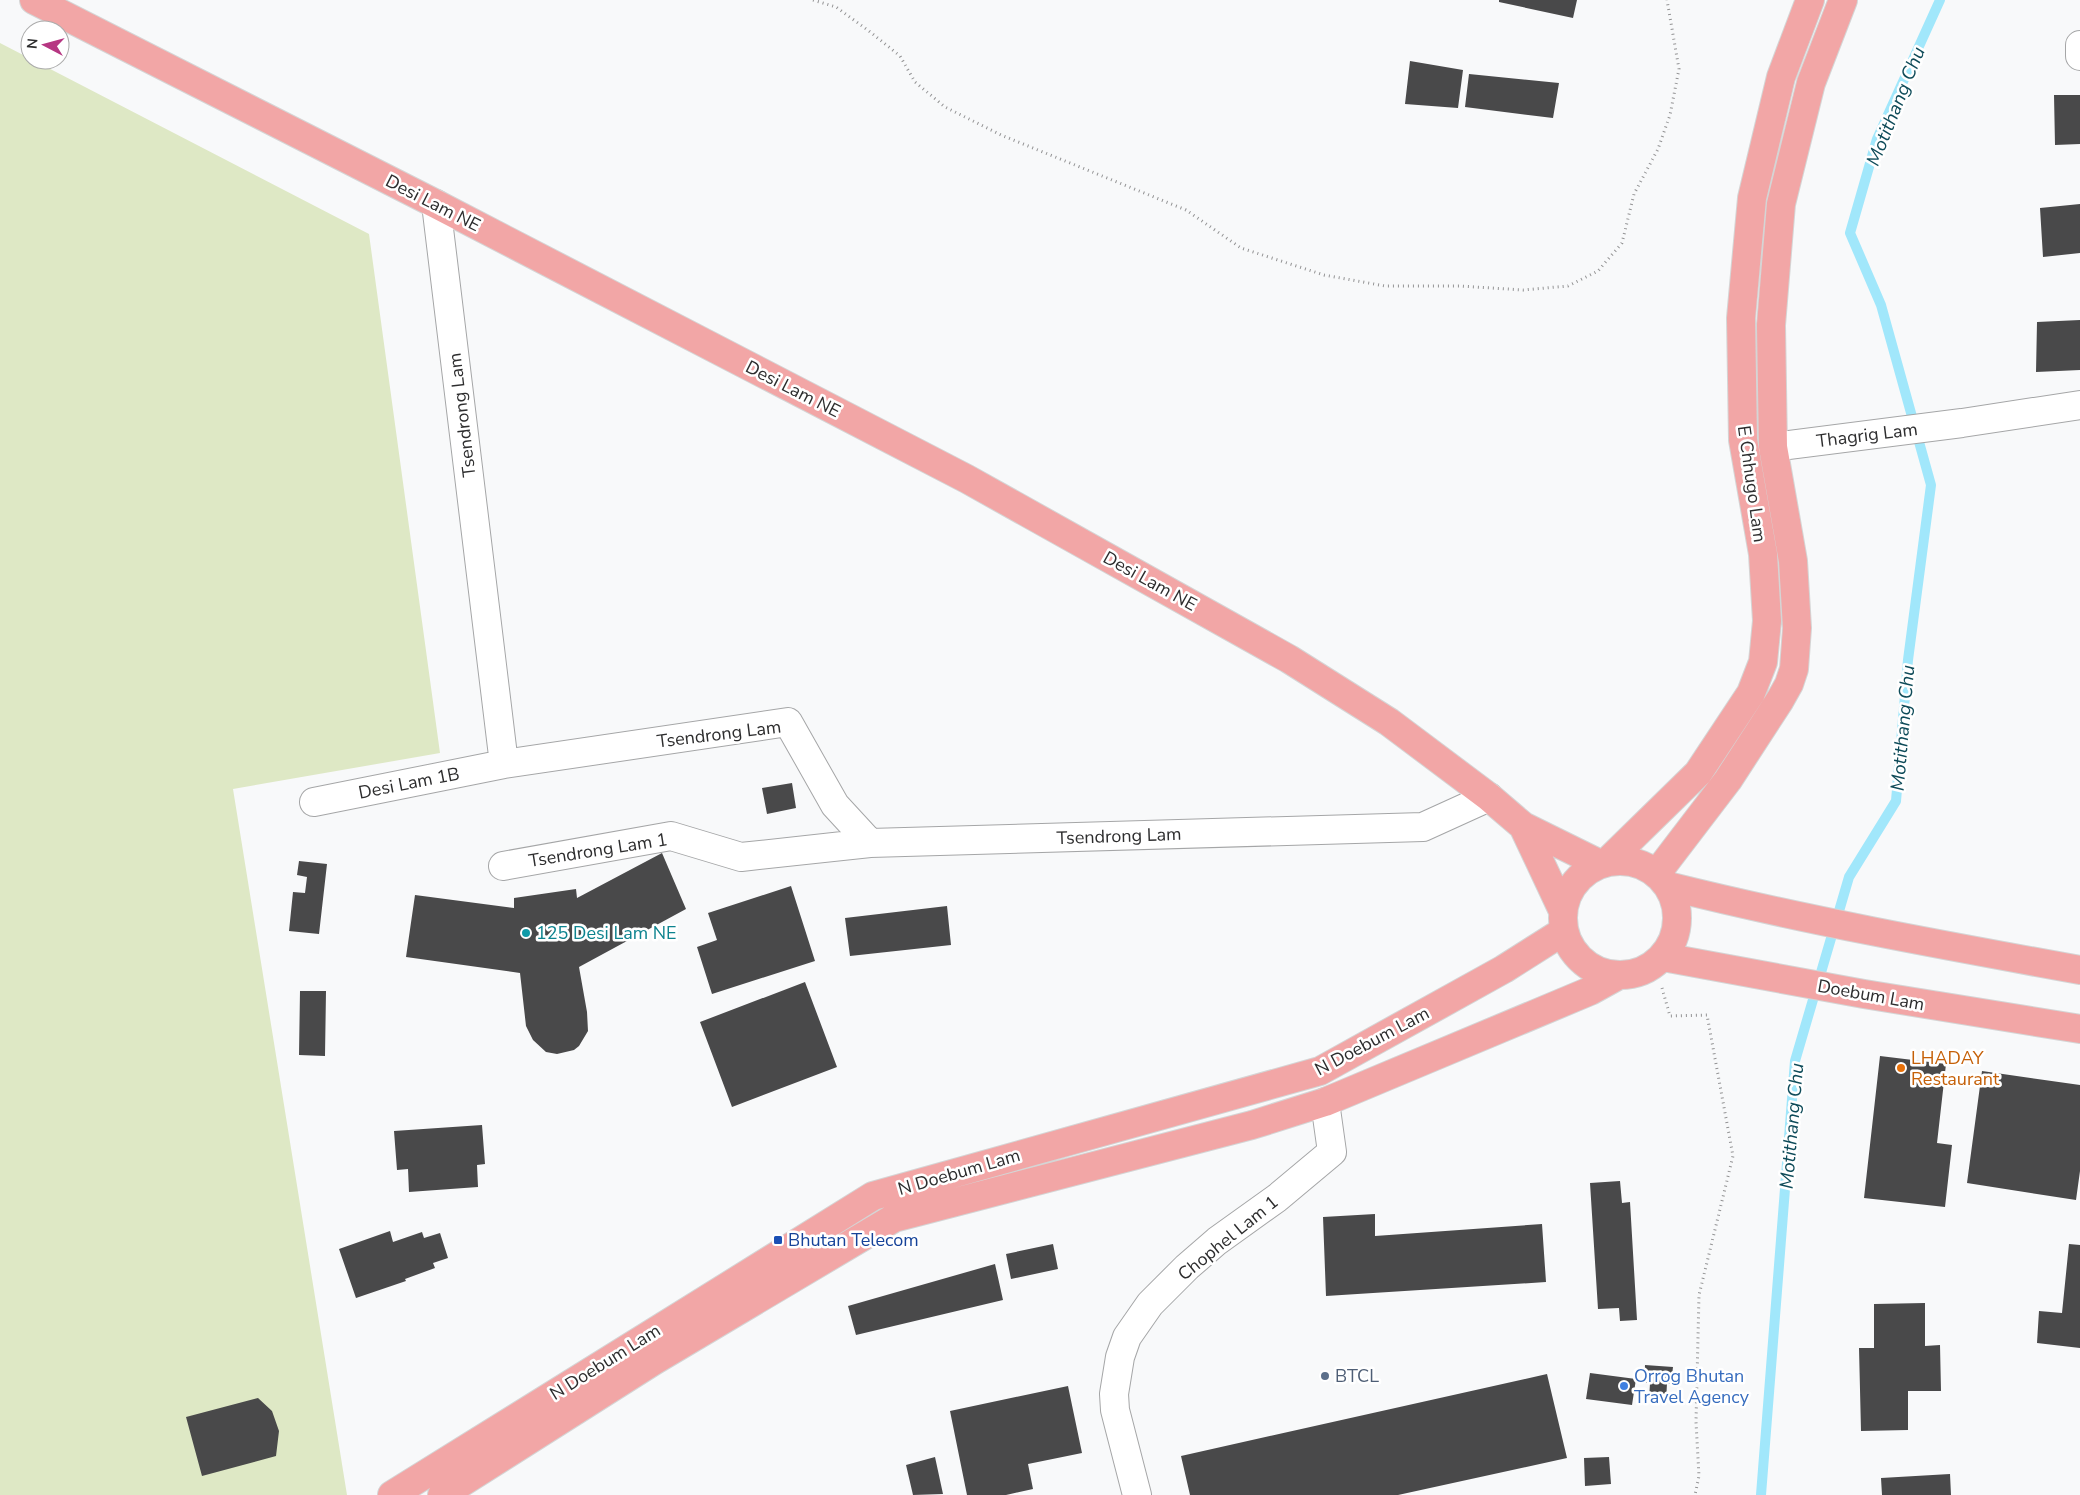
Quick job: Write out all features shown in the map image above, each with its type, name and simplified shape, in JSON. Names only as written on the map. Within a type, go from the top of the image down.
[{"type":"main road","name":"Desi Lam NE","points":[[34,0],[436,204],[958,474],[1289,659],[1389,722],[1490,797],[1523,826]]},
{"type":"main road","name":"E Chhugo Lam","points":[[1604,862],[1698,773],[1751,693],[1764,662],[1767,621],[1763,554],[1743,440],[1741,318],[1752,198],[1781,77],[1810,0]]},
{"type":"main road","name":"E Chhugo Lam","points":[[1662,879],[1694,821],[1728,780],[1780,700],[1789,684],[1794,669],[1797,628],[1793,561],[1773,447],[1771,325],[1781,204],[1811,83],[1843,0]]},
{"type":"main road","points":[[1523,826],[1604,862]]},
{"type":"main road","points":[[1523,826],[1578,958],[1590,967],[1604,973],[1619,975],[1635,974],[1659,960],[1672,944],[1678,914],[1674,899],[1662,879]]},
{"type":"main road","points":[[1564,921],[1566,896],[1574,882],[1586,871],[1604,862],[1625,860],[1642,864],[1662,879],[1735,902],[1880,934],[2080,970]]},
{"type":"main road","name":"N Doebum Lam","points":[[392,1495],[873,1196],[1320,1071],[1504,969],[1564,921]]},
{"type":"main road","name":"Doebum Lam","points":[[1659,960],[1718,967],[1864,994],[2080,1029]]},
{"type":"main road","name":"N Doebum Lam","points":[[442,1495],[655,1360],[894,1218],[1252,1126],[1325,1102],[1590,991],[1619,975]]},
{"type":"street","points":[[2080,45],[2078,55],[2080,56]]},
{"type":"street","name":"Tsendrong Lam","points":[[436,204],[504,764],[788,722],[834,805],[870,843],[1424,827],[1490,797]]},
{"type":"street","name":"Thagrig Lam","points":[[1773,447],[1962,423],[2080,405]]},
{"type":"street","name":"Desi Lam 1B","points":[[314,802],[504,764]]},
{"type":"street","name":"Tsendrong Lam 1","points":[[503,866],[671,836],[741,857],[870,843]]},
{"type":"street","name":"Chophel Lam 1","points":[[1137,1495],[1115,1410],[1114,1394],[1120,1357],[1128,1337],[1150,1304],[1187,1267],[1217,1241],[1277,1198],[1332,1152],[1325,1102]]},
{"type":"path","points":[[813,0],[836,7],[900,56],[915,82],[945,107],[1001,135],[1186,210],[1241,248],[1324,275],[1385,286],[1460,286],[1523,290],[1568,286],[1598,272],[1622,243],[1634,194],[1658,149],[1667,124],[1679,69],[1667,0]]},
{"type":"path","points":[[1659,960],[1670,1016],[1707,1015],[1732,1156],[1699,1294],[1696,1422],[1699,1476],[1695,1495]]},
{"type":"green space","points":[[0,43],[20,53],[20,70],[52,70],[369,234],[440,753],[233,789],[347,1495],[0,1495]]},
{"type":"building","points":[[1499,0],[1577,0],[1573,18],[1499,2]]},
{"type":"building","points":[[1410,61],[1463,70],[1458,108],[1405,104]]},
{"type":"building","points":[[1469,74],[1559,83],[1553,118],[1465,107]]},
{"type":"building","points":[[2054,95],[2080,95],[2080,144],[2055,145]]},
{"type":"building","points":[[2080,204],[2080,253],[2043,257],[2040,208]]},
{"type":"building","points":[[2080,320],[2080,370],[2036,372],[2037,322]]},
{"type":"building","points":[[792,783],[796,808],[767,814],[762,788]]},
{"type":"building","name":"125 Desi Lam NE","points":[[662,853],[686,909],[579,967],[587,1012],[588,1031],[579,1046],[574,1050],[557,1054],[546,1052],[533,1040],[526,1026],[520,973],[406,957],[415,895],[514,908],[514,898],[576,889],[577,898]]},
{"type":"building","points":[[299,861],[327,864],[319,934],[289,931],[293,892],[305,893],[307,877],[297,875]]},
{"type":"building","points":[[791,886],[815,961],[712,994],[697,947],[717,940],[708,913]]},
{"type":"building","points":[[947,906],[951,945],[850,956],[845,918]]},
{"type":"building","points":[[805,982],[837,1067],[732,1107],[700,1022]]},
{"type":"building","points":[[300,991],[326,991],[325,1056],[299,1055]]},
{"type":"building","points":[[1880,1056],[1946,1064],[1937,1143],[1952,1145],[1945,1207],[1864,1198]]},
{"type":"building","points":[[1982,1071],[2080,1085],[2080,1171],[2076,1200],[1967,1183]]},
{"type":"building","points":[[482,1125],[485,1164],[477,1165],[478,1187],[409,1192],[408,1169],[397,1170],[394,1131]]},
{"type":"building","points":[[1620,1181],[1622,1203],[1630,1202],[1637,1320],[1620,1321],[1619,1308],[1598,1309],[1590,1183]]},
{"type":"building","points":[[1375,1214],[1375,1236],[1542,1224],[1546,1282],[1326,1296],[1323,1217]]},
{"type":"building","points":[[390,1231],[393,1242],[422,1232],[424,1238],[440,1233],[448,1258],[433,1263],[435,1268],[405,1279],[406,1281],[356,1298],[339,1249]]},
{"type":"building","points":[[1053,1244],[1058,1269],[1011,1279],[1006,1254]]},
{"type":"building","points":[[2069,1244],[2080,1245],[2080,1348],[2037,1343],[2039,1311],[2062,1313]]},
{"type":"building","points":[[995,1264],[1003,1300],[856,1335],[848,1306]]},
{"type":"building","points":[[1925,1303],[1925,1346],[1940,1345],[1941,1391],[1908,1391],[1908,1430],[1861,1431],[1859,1348],[1874,1348],[1874,1304]]},
{"type":"building","points":[[1645,1365],[1673,1367],[1671,1384],[1667,1383],[1666,1402],[1649,1400],[1650,1383],[1644,1383]]},
{"type":"building","points":[[1590,1373],[1636,1379],[1632,1405],[1586,1399]]},
{"type":"building","points":[[1547,1374],[1567,1458],[1398,1495],[1190,1495],[1181,1456]]},
{"type":"building","points":[[1068,1386],[1082,1453],[1028,1464],[1033,1489],[1006,1495],[967,1495],[950,1411]]},
{"type":"building","points":[[258,1398],[272,1411],[279,1431],[276,1456],[202,1476],[186,1417]]},
{"type":"building","points":[[935,1457],[943,1494],[913,1495],[906,1465]]},
{"type":"building","points":[[1609,1457],[1611,1484],[1585,1486],[1584,1458]]},
{"type":"building","points":[[1950,1474],[1951,1495],[1882,1495],[1881,1478]]},
{"type":"waterway","name":"Motithang Chu","points":[[1761,1495],[1795,1061],[1849,877],[1896,801],[1908,660],[1931,485],[1881,305],[1850,233],[1877,139],[1940,0]]},
{"type":"place","name":"125 Desi Lam NE","points":[[526,933]]},
{"type":"place","name":"LHADAY Restaurant","points":[[1901,1068]]},
{"type":"place","name":"Bhutan Telecom","points":[[778,1240]]},
{"type":"place","name":"BTCL","points":[[1325,1376]]},
{"type":"place","name":"Orrog Bhutan Travel Agency","points":[[1624,1386]]}]
